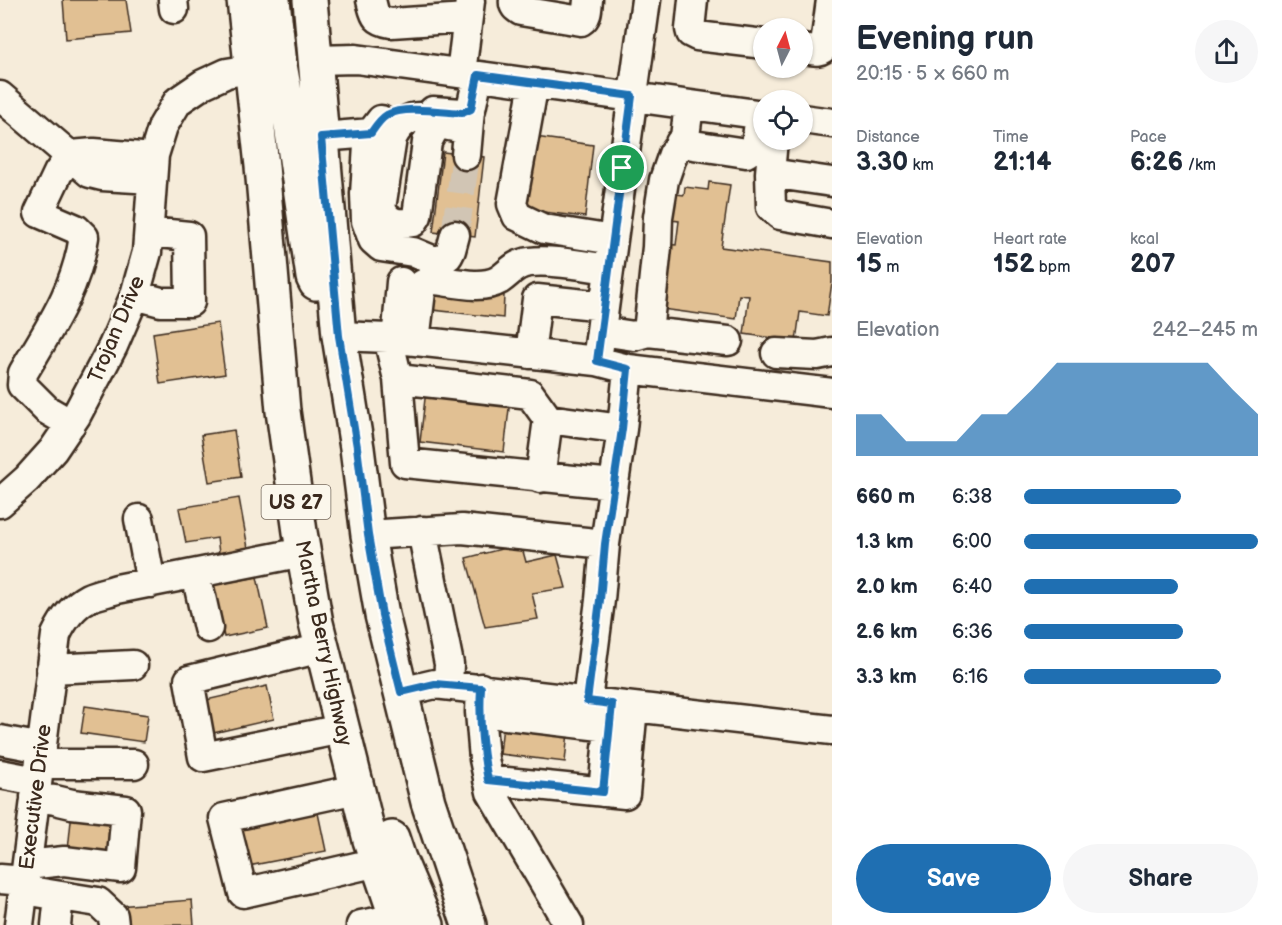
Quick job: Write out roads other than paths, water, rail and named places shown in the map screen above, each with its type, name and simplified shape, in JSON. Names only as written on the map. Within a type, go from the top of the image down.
[{"type":"main road","name":"US 27","points":[[244,0],[266,67]]},
{"type":"main road","points":[[273,0],[266,67],[291,125],[313,277],[339,333]]},
{"type":"main road","name":"US 27","points":[[310,0],[339,333],[368,535],[382,615],[428,802],[469,925]]},
{"type":"main road","points":[[266,67],[315,60]]},
{"type":"main road","name":"Martha Berry Highway","points":[[266,67],[262,166],[283,411],[303,552],[316,623],[370,840],[378,862],[408,923]]},
{"type":"main road","points":[[356,786],[385,816],[399,859],[408,923]]},
{"type":"street","points":[[371,0],[375,15],[380,21],[391,24],[469,9],[469,74],[462,130],[462,113],[407,110],[393,112],[384,116],[371,133],[368,145],[366,221],[373,240],[381,247],[413,252],[432,260],[441,260],[448,256],[455,235]]},
{"type":"street","points":[[514,0],[513,4],[521,11],[581,21],[585,19],[588,0]]},
{"type":"street","points":[[597,361],[646,0]]},
{"type":"street","points":[[693,0],[691,33],[697,36],[753,43]]},
{"type":"street","points":[[813,50],[819,51],[825,45],[831,0]]},
{"type":"street","points":[[315,60],[356,59],[753,114]]},
{"type":"street","name":"Trojan Drive","points":[[0,503],[27,479],[71,424],[113,346],[148,299],[147,252],[153,169],[163,126],[178,101],[203,84],[227,73],[266,67]]},
{"type":"street","points":[[534,83],[512,204],[517,216],[544,229],[613,240]]},
{"type":"street","points":[[0,96],[71,155],[94,153],[153,169]]},
{"type":"street","points":[[648,332],[664,180],[673,154],[685,137],[689,105]]},
{"type":"street","points":[[813,120],[832,123]]},
{"type":"street","points":[[321,137],[371,133]]},
{"type":"street","points":[[680,143],[746,153],[753,148]]},
{"type":"street","points":[[772,150],[771,207],[780,215],[832,224]]},
{"type":"street","points":[[71,155],[58,173],[39,213],[76,229],[84,237],[81,259],[68,294],[23,373],[22,385],[47,410],[71,424]]},
{"type":"street","points":[[770,173],[832,182]]},
{"type":"street","points":[[148,299],[190,302],[189,236],[149,232]]},
{"type":"street","points":[[400,340],[423,284],[429,281],[489,284],[498,280],[511,268],[532,261],[609,268]]},
{"type":"street","points":[[401,282],[398,379],[405,463],[613,484]]},
{"type":"street","points":[[530,354],[537,299],[602,319],[634,336],[648,332],[728,341]]},
{"type":"street","points":[[339,333],[597,361],[628,369],[832,393]]},
{"type":"street","points":[[776,353],[817,355],[832,352]]},
{"type":"street","points":[[488,780],[625,794],[610,710],[600,600],[628,369]]},
{"type":"street","points":[[398,379],[530,394],[548,419],[540,478]]},
{"type":"street","points":[[548,419],[622,429]]},
{"type":"street","points":[[139,519],[151,583]]},
{"type":"street","points":[[368,535],[462,529],[605,544]]},
{"type":"street","points":[[422,531],[449,664],[448,685]]},
{"type":"street","name":"Executive Drive","points":[[19,925],[19,879],[38,772],[56,635],[70,612],[89,598],[117,589],[303,552]]},
{"type":"street","points":[[196,574],[208,628]]},
{"type":"street","points":[[322,648],[189,680],[203,757],[342,729]]},
{"type":"street","points":[[51,669],[133,664]]},
{"type":"street","points":[[401,692],[435,684],[448,685],[480,700],[743,719],[832,730]]},
{"type":"street","points":[[480,700],[484,759],[491,792],[569,925]]},
{"type":"street","points":[[0,740],[38,772],[55,800],[126,810],[121,868],[64,861],[19,879]]},
{"type":"street","points":[[0,774],[134,764]]},
{"type":"street","points":[[356,786],[224,818],[243,893],[378,862]]},
{"type":"street","points":[[19,879],[59,896],[98,902],[113,916],[114,925]]},
{"type":"street","points":[[56,925],[59,896]]},
{"type":"street","points":[[361,925],[408,923]]},
{"type":"tunnel","points":[[455,235],[466,155]]}]
